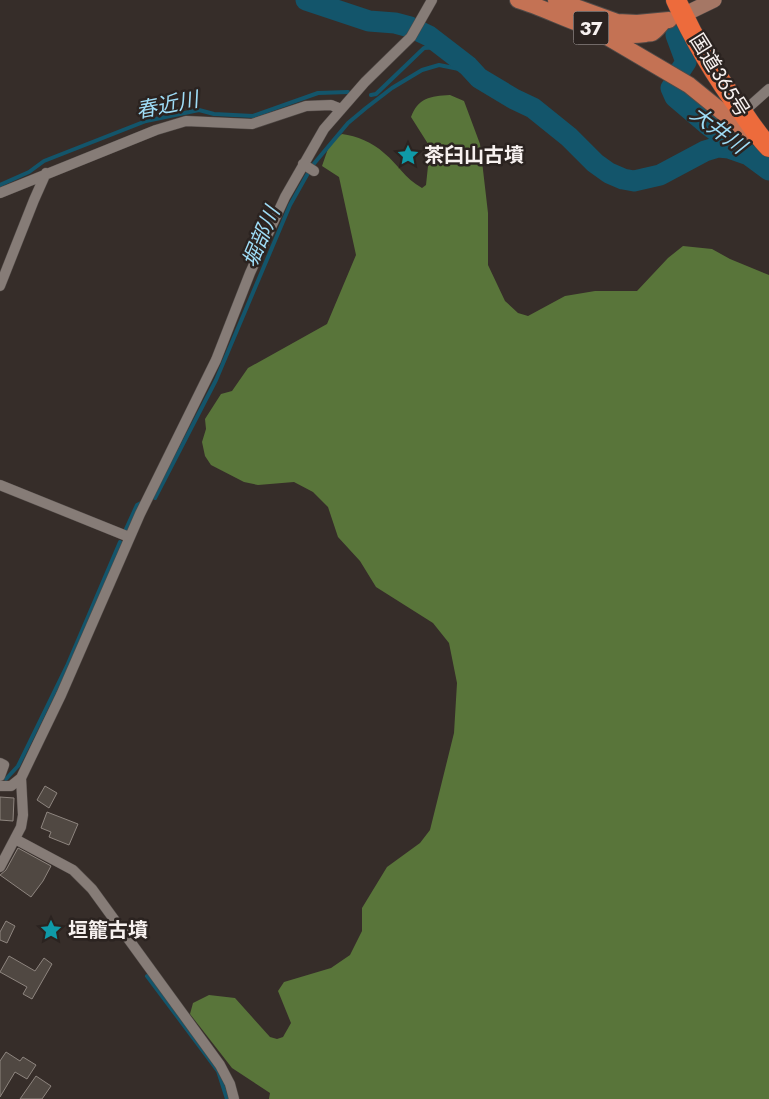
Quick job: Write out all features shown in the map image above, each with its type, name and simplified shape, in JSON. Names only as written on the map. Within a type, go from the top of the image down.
[{"type":"highway","name":"国道365号","points":[[679,8],[710,64],[742,113],[765,143]]},
{"type":"main road","name":"37","points":[[518,0],[592,28],[611,33],[639,35],[652,33],[679,8]]},
{"type":"main road","name":"37","points":[[556,0],[617,22],[664,22]]},
{"type":"main road","points":[[592,28],[689,85],[737,124],[765,143]]},
{"type":"street","points":[[0,786],[11,786],[21,778],[61,695],[129,537],[216,360],[250,273],[285,197],[308,168],[324,129],[365,82],[411,37],[432,0]]},
{"type":"street","points":[[679,8],[714,0]]},
{"type":"street","points":[[742,113],[769,89]]},
{"type":"street","points":[[0,193],[156,130],[186,121],[252,124],[306,106],[331,105],[341,109]]},
{"type":"street","points":[[0,286],[46,173]]},
{"type":"street","points":[[0,485],[129,537]]},
{"type":"street","points":[[0,763],[4,765],[0,776]]},
{"type":"street","points":[[0,867],[21,828],[24,815],[21,778]]},
{"type":"street","points":[[15,839],[73,870],[92,889],[220,1065],[230,1084],[234,1099]]},
{"type":"green space","points":[[450,95],[464,101],[480,144],[488,213],[488,265],[505,301],[518,313],[528,316],[565,296],[595,291],[637,291],[668,258],[683,246],[712,249],[730,259],[769,275],[769,1099],[269,1099],[270,1093],[232,1068],[190,1014],[193,1003],[209,995],[235,998],[270,1037],[277,1039],[283,1037],[291,1023],[278,991],[284,982],[331,968],[350,955],[362,931],[362,908],[387,867],[420,843],[430,830],[454,733],[457,683],[449,643],[433,623],[376,587],[360,561],[338,537],[328,507],[313,492],[294,482],[258,485],[244,482],[211,465],[205,456],[202,442],[206,429],[205,419],[221,394],[232,391],[248,368],[327,324],[356,255],[339,177],[322,166],[330,143],[342,134],[359,138],[379,149],[422,188],[426,185],[430,147],[411,117],[417,106],[426,99]]},
{"type":"building","points":[[45,786],[57,793],[49,808],[37,800]]},
{"type":"building","points":[[0,797],[14,798],[13,821],[0,820]]},
{"type":"building","points":[[47,812],[78,824],[69,845],[49,837],[51,832],[41,828]]},
{"type":"building","points":[[18,848],[51,866],[31,897],[0,875],[6,870]]},
{"type":"building","points":[[6,921],[15,926],[7,943],[0,940],[0,932]]},
{"type":"building","points":[[9,956],[35,971],[44,958],[52,964],[32,999],[23,994],[27,987],[0,972]]},
{"type":"building","points":[[6,1052],[20,1061],[23,1057],[36,1065],[27,1079],[15,1072],[0,1097],[0,1061]]},
{"type":"building","points":[[36,1076],[51,1086],[42,1099],[20,1099]]},
{"type":"waterway","points":[[306,0],[369,21],[395,23],[410,27],[429,36],[468,66],[479,78],[533,108],[569,137],[595,163],[609,173],[623,179],[634,181],[660,175],[705,151],[718,147],[729,148],[749,155]]},
{"type":"waterway","name":"大井川","points":[[676,35],[686,62],[680,71]]},
{"type":"waterway","name":"春近川","points":[[371,95],[376,94],[424,48],[442,47]]},
{"type":"waterway","name":"堀部川","points":[[155,498],[216,380],[290,205],[312,166],[348,123],[392,88],[422,70],[439,65],[464,70],[468,66]]},
{"type":"waterway","name":"大井川","points":[[671,88],[675,97],[708,125],[769,170]]},
{"type":"waterway","name":"春近川","points":[[0,185],[29,172],[44,161],[146,121],[199,110],[214,114],[253,116],[318,93],[348,92]]},
{"type":"waterway","name":"堀部川","points":[[126,529],[137,505],[141,503]]},
{"type":"waterway","points":[[6,779],[18,766],[67,666],[120,542]]},
{"type":"waterway","points":[[147,976],[218,1071],[227,1099]]},
{"type":"place","name":"茶臼山古墳","points":[[408,155]]},
{"type":"place","name":"垣籠古墳","points":[[51,930]]}]
